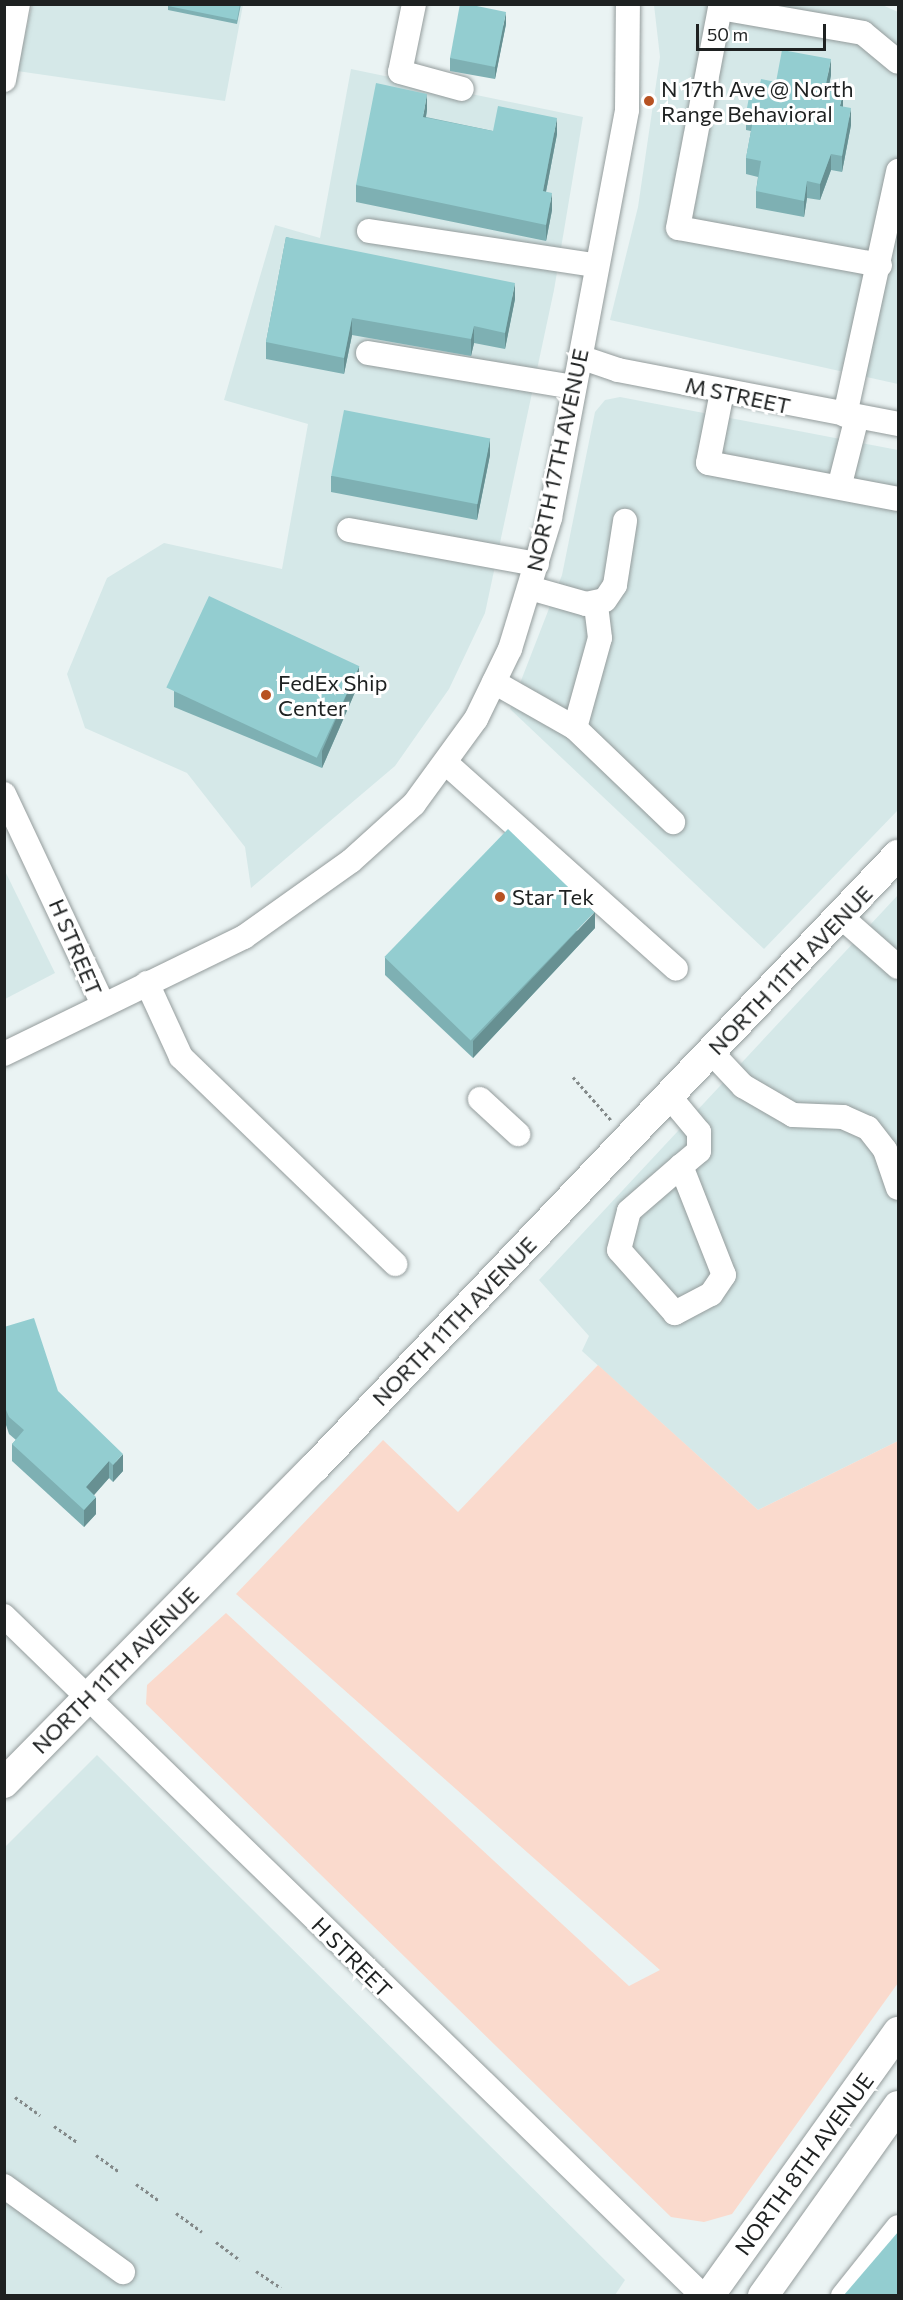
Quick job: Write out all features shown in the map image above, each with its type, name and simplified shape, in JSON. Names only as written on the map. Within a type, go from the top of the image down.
[{"type":"main road","name":"NORTH 11TH AVENUE","points":[[4,1783],[669,1096],[898,855]]},
{"type":"main road","name":"NORTH 8TH AVENUE","points":[[709,2295],[898,2032]]},
{"type":"main road","name":"NORTH 8TH AVENUE","points":[[763,2295],[898,2106]]},
{"type":"street","points":[[4,80],[9,28],[18,4]]},
{"type":"street","points":[[414,4],[400,72],[462,89]]},
{"type":"street","name":"NORTH 17TH AVENUE","points":[[102,1002],[244,936],[351,861],[390,829],[447,764],[494,682],[537,564],[580,357],[627,110],[627,4]]},
{"type":"street","points":[[880,265],[678,228],[720,8],[726,7],[863,33],[898,62]]},
{"type":"street","points":[[840,484],[898,171]]},
{"type":"street","points":[[369,231],[596,265]]},
{"type":"street","points":[[368,353],[574,387]]},
{"type":"street","name":"M STREET","points":[[580,357],[722,392],[898,424]]},
{"type":"street","points":[[722,392],[708,463],[840,484],[898,499]]},
{"type":"street","points":[[596,603],[615,585],[625,521]]},
{"type":"street","points":[[349,530],[537,564]]},
{"type":"street","points":[[530,588],[596,603]]},
{"type":"street","points":[[575,728],[581,720],[600,638],[596,603]]},
{"type":"street","points":[[494,682],[575,728],[673,822]]},
{"type":"street","points":[[447,764],[676,969]]},
{"type":"street","name":"H STREET","points":[[4,794],[102,1002],[4,1054]]},
{"type":"street","points":[[840,916],[898,967]]},
{"type":"street","points":[[147,982],[181,1057],[394,1264]]},
{"type":"street","points":[[711,1052],[744,1086],[793,1115],[843,1117],[868,1128],[885,1150],[898,1188]]},
{"type":"street","points":[[669,1096],[699,1132],[699,1151],[681,1166],[629,1211],[619,1250],[675,1313],[711,1294],[724,1275],[681,1166]]},
{"type":"street","points":[[480,1100],[518,1134]]},
{"type":"street","name":"H STREET","points":[[4,1616],[703,2295]]},
{"type":"street","points":[[4,2186],[123,2272]]},
{"type":"street","points":[[843,2295],[898,2227]]},
{"type":"path","points":[[573,1077],[611,1120]]},
{"type":"path","points":[[15,2097],[40,2115]]},
{"type":"path","points":[[54,2126],[77,2142]]},
{"type":"path","points":[[96,2156],[118,2172]]},
{"type":"path","points":[[136,2184],[159,2201]]},
{"type":"path","points":[[176,2213],[202,2232]]},
{"type":"path","points":[[216,2242],[240,2260]]},
{"type":"path","points":[[256,2271],[280,2288]]},
{"type":"shaded area","points":[[880,4],[898,12],[898,384],[610,320],[638,207],[660,57],[654,5]]},
{"type":"shaded area","points":[[32,5],[243,5],[225,101],[17,71]]},
{"type":"shaded area","points":[[351,69],[583,117],[554,290],[485,613],[449,689],[395,766],[251,888],[245,847],[187,773],[85,728],[67,674],[107,578],[164,543],[282,569],[308,424],[224,400],[275,225],[320,238]]},
{"type":"shaded area","points":[[620,397],[898,450],[898,810],[764,949],[510,709],[562,575],[595,412],[605,400]]},
{"type":"shaded area","points":[[4,869],[55,973],[5,999],[4,999]]},
{"type":"shaded area","points":[[898,895],[898,1441],[758,1510],[582,1351],[589,1336],[539,1280]]},
{"type":"shaded area","points":[[598,1365],[758,1510],[898,1441],[898,1983],[732,2214],[704,2222],[671,2217],[146,1704],[147,1685],[226,1613],[629,1986],[660,1970],[236,1594],[383,1440],[458,1512]]},
{"type":"shaded area","points":[[97,1755],[625,2280],[615,2295],[5,2295],[4,1848]]},
{"type":"building","points":[[168,4],[240,4],[237,20],[168,6]]},
{"type":"building","points":[[460,4],[506,12],[495,67],[450,58]]},
{"type":"building","points":[[782,50],[831,59],[825,89],[843,93],[840,106],[851,108],[842,156],[831,154],[820,184],[807,181],[804,201],[756,191],[761,161],[746,158],[754,115],[746,113],[750,92],[758,94],[761,79],[776,82]]},
{"type":"building","points":[[376,83],[427,94],[423,117],[493,131],[498,106],[557,118],[543,191],[552,193],[546,225],[356,185]]},
{"type":"building","points":[[286,237],[515,283],[505,333],[474,326],[471,339],[352,318],[344,358],[266,342]]},
{"type":"building","points":[[344,410],[490,438],[477,504],[331,476]]},
{"type":"building","name":"FedEx Ship Center","points":[[209,596],[359,666],[317,758],[166,688]]},
{"type":"building","points":[[508,829],[594,912],[471,1040],[384,957]]},
{"type":"building","points":[[34,1318],[58,1391],[123,1454],[113,1465],[109,1461],[86,1487],[96,1497],[84,1510],[12,1444],[24,1430],[9,1417],[4,1405],[4,1327]]},
{"type":"building","points":[[898,2232],[898,2295],[844,2295]]},
{"type":"place","name":"N 17th Ave @ North Range Behavioral","points":[[649,101]]},
{"type":"place","name":"FedEx Ship Center","points":[[266,695]]},
{"type":"place","name":"Star Tek","points":[[500,897]]}]
